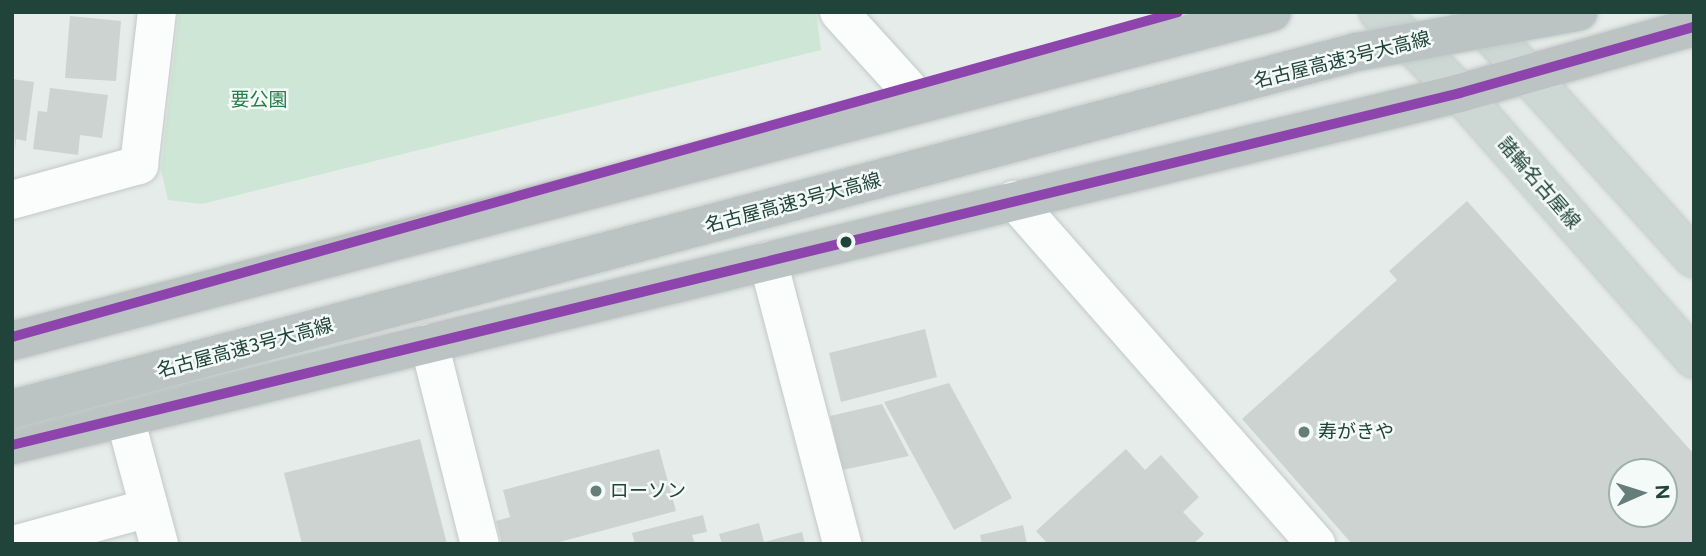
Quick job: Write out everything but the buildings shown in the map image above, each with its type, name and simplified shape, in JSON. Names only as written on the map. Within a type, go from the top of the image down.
[{"type":"highway","points":[[12,339],[1179,12]]},
{"type":"highway","points":[[12,339],[1272,12]]},
{"type":"highway","name":"名古屋高速3号大高線","points":[[12,409],[1357,52],[1578,12]]},
{"type":"highway","points":[[12,445],[1460,93],[1694,27]]},
{"type":"main road","name":"諸輪名古屋線","points":[[1379,12],[1460,93],[1694,358]]},
{"type":"main road","points":[[1471,12],[1694,258]]},
{"type":"street","points":[[12,200],[139,165],[157,12]]},
{"type":"street","points":[[839,12],[907,87]]},
{"type":"street","points":[[1014,200],[1316,544]]},
{"type":"street","points":[[768,261],[842,544]]},
{"type":"street","points":[[429,343],[480,544]]},
{"type":"street","points":[[17,544],[154,526],[125,418]]},
{"type":"green space","name":"要公園","points":[[179,12],[816,12],[821,50],[202,204],[168,200],[161,170]]},
{"type":"transit line","points":[[12,337],[1178,12]]},
{"type":"transit line","points":[[12,445],[1460,93],[1694,27]]},
{"type":"place","name":"寿がきや","points":[[1304,432]]},
{"type":"place","name":"ローソン","points":[[596,491]]}]
